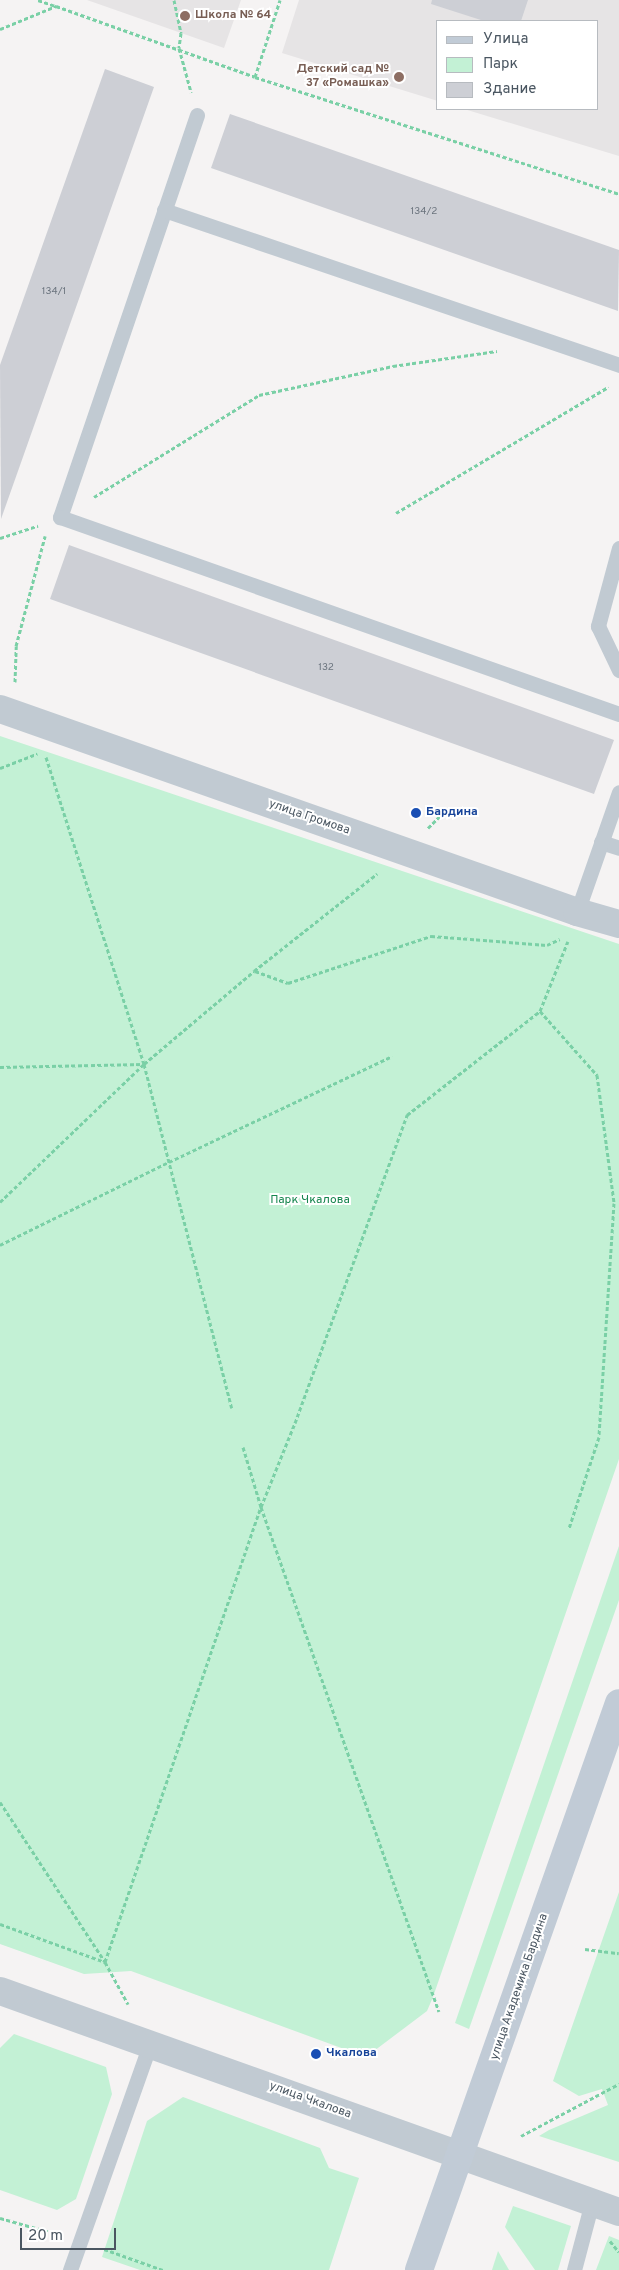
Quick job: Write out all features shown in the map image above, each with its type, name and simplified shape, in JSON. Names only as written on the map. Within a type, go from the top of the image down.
[{"type":"street","name":"улица Громова","points":[[7,712],[404,852],[574,922],[619,924]]},
{"type":"street","name":"улица Академика Бардина","points":[[419,2270],[619,1703]]},
{"type":"street","name":"улица Чкалова","points":[[1,1995],[150,2044],[619,2212]]},
{"type":"lane","points":[[197,114],[54,520],[619,714]]},
{"type":"lane","points":[[164,210],[619,364]]},
{"type":"lane","points":[[619,548],[598,626],[619,670]]},
{"type":"lane","points":[[574,922],[619,792]]},
{"type":"lane","points":[[601,842],[619,848]]},
{"type":"lane","points":[[70,2270],[150,2044]]},
{"type":"lane","points":[[574,2270],[592,2202]]},
{"type":"path","points":[[38,0],[179,48],[256,77],[619,194]]},
{"type":"path","points":[[174,0],[181,33],[179,48],[197,114]]},
{"type":"path","points":[[256,77],[280,0]]},
{"type":"path","points":[[0,29],[56,6]]},
{"type":"path","points":[[0,538],[54,520],[259,395],[393,366],[506,349]]},
{"type":"path","points":[[396,513],[610,385]]},
{"type":"path","points":[[7,712],[16,646],[54,520]]},
{"type":"path","points":[[0,768],[44,752],[144,1064],[232,1408]]},
{"type":"path","points":[[0,1202],[144,1064],[254,971],[404,852],[447,809]]},
{"type":"path","points":[[105,1962],[261,1506],[298,1413],[407,1115],[540,1011],[574,922]]},
{"type":"path","points":[[254,971],[288,983],[431,936],[547,945],[563,937]]},
{"type":"path","points":[[540,1011],[597,1075],[614,1203],[599,1437],[569,1528]]},
{"type":"path","points":[[0,1245],[392,1056]]},
{"type":"path","points":[[0,1066],[144,1064]]},
{"type":"path","points":[[243,1447],[261,1506],[439,2012]]},
{"type":"path","points":[[0,1802],[105,1962],[150,2044]]},
{"type":"path","points":[[0,1924],[105,1962]]},
{"type":"path","points":[[585,1949],[619,1953]]},
{"type":"path","points":[[520,2136],[619,2084]]},
{"type":"path","points":[[0,2218],[80,2241],[152,2268],[163,2270]]},
{"type":"shaded area","name":"Школа № 64","points":[[87,0],[241,0],[224,48]]},
{"type":"shaded area","name":"Детский сад № 37 «Ромашка»","points":[[299,0],[619,0],[619,156],[467,110],[599,110],[599,20],[436,20],[436,100],[282,53]]},
{"type":"green space","name":"Парк Чкалова","points":[[0,736],[619,944],[619,1459],[433,1997],[427,2011],[366,2057],[131,1971],[84,1974],[0,1944]]},
{"type":"green space","points":[[619,1546],[619,1600],[469,2029],[455,2023]]},
{"type":"green space","points":[[619,1892],[619,2162],[539,2136],[608,2105],[602,2089],[579,2096],[553,2081]]},
{"type":"green space","points":[[14,2034],[106,2067],[112,2094],[76,2199],[57,2210],[0,2190],[0,2048]]},
{"type":"green space","points":[[183,2097],[320,2148],[329,2168],[359,2178],[329,2270],[140,2270],[102,2257],[147,2121]]},
{"type":"green space","points":[[513,2206],[571,2226],[558,2270],[535,2270],[505,2227]]},
{"type":"green space","points":[[609,2236],[619,2240],[619,2270],[596,2270]]},
{"type":"green space","points":[[498,2251],[509,2270],[492,2270]]},
{"type":"building","points":[[432,0],[528,0],[521,20],[481,20],[431,4]]},
{"type":"building","points":[[105,69],[154,87],[1,519],[0,365]]},
{"type":"building","points":[[230,114],[619,250],[618,311],[211,168]]},
{"type":"building","points":[[69,545],[614,740],[594,794],[50,599]]},
{"type":"place","name":"Школа № 64","points":[[185,16]]},
{"type":"place","name":"Детский сад № 37 «Ромашка»","points":[[399,77]]},
{"type":"place","name":"Бардина","points":[[416,813]]},
{"type":"place","name":"Чкалова","points":[[316,2054]]}]
